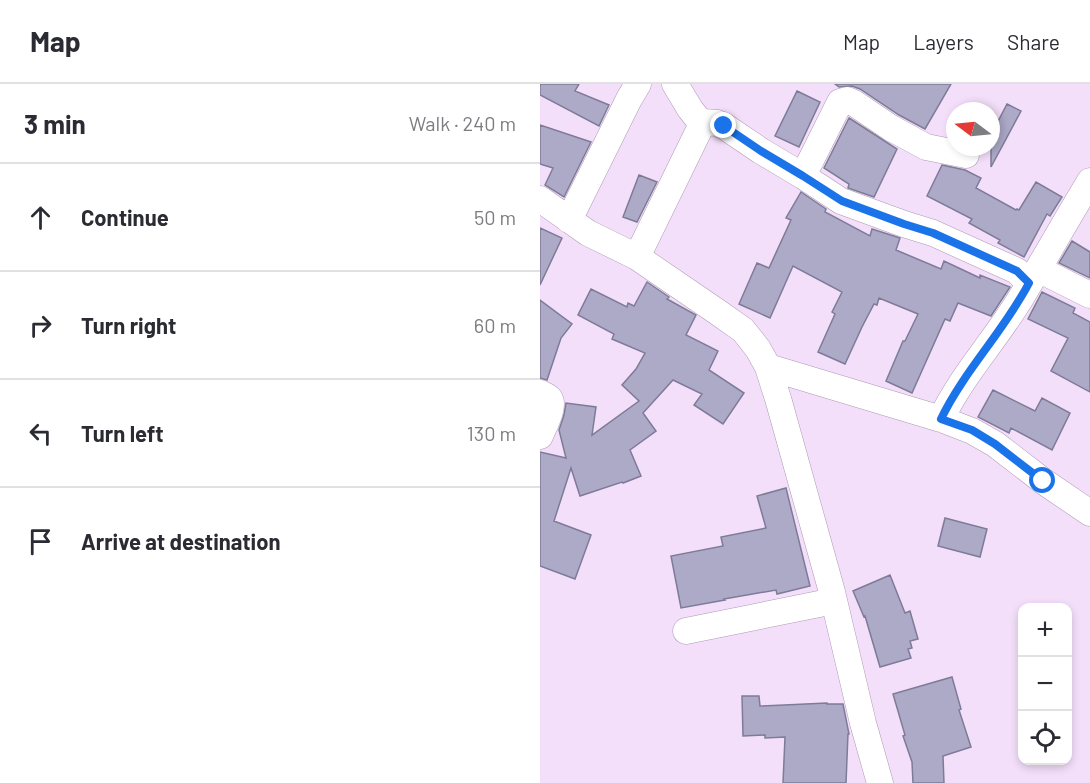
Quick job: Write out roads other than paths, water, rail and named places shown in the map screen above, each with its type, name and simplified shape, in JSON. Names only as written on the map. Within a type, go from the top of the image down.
[{"type":"street","points":[[569,220],[638,84]]},
{"type":"street","points":[[675,84],[690,109],[704,122],[724,126],[842,201],[933,233],[1017,271],[1090,295]]},
{"type":"street","points":[[803,176],[840,102],[847,100],[926,147],[946,151]]},
{"type":"street","points":[[637,257],[704,122]]},
{"type":"street","points":[[941,419],[951,399],[1022,297],[1090,181]]},
{"type":"street","points":[[540,199],[588,233],[637,257],[743,330],[758,349],[768,368],[834,601],[880,783]]},
{"type":"street","points":[[768,368],[972,430],[1090,513]]},
{"type":"street","points":[[540,393],[549,397],[551,402],[550,411],[540,436]]},
{"type":"street","points":[[686,630],[834,601]]}]
